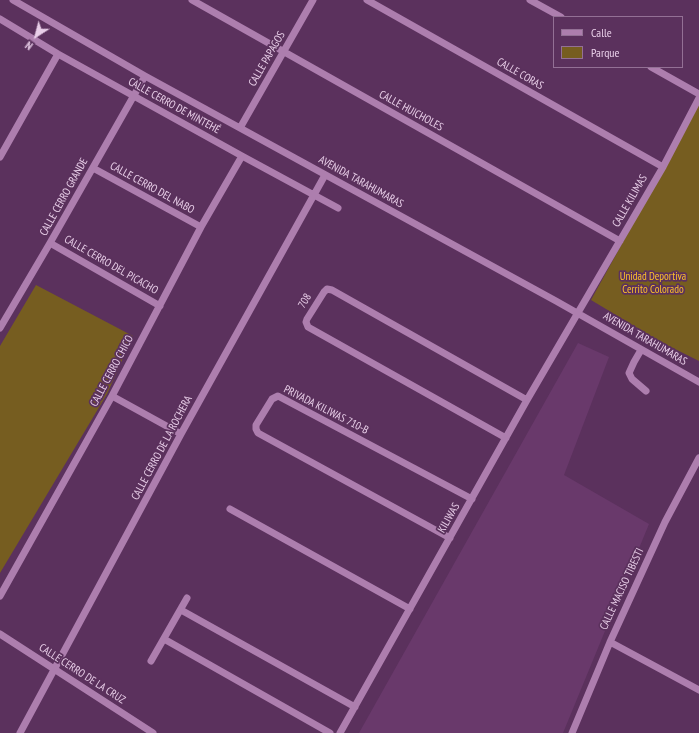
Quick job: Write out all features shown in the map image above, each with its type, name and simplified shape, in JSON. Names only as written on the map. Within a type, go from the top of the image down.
[{"type":"street","name":"AVENIDA TARAHUMARAS","points":[[13,0],[145,76],[699,382]]},
{"type":"street","name":"CALLE HUICHOLES","points":[[192,0],[620,241]]},
{"type":"street","name":"CALLE PAPAGOS","points":[[240,128],[313,0]]},
{"type":"street","name":"CALLE CORAS","points":[[367,0],[662,167]]},
{"type":"street","points":[[530,0],[559,16]]},
{"type":"street","name":"CALLE CERRO DE MINTEHÉ","points":[[0,19],[58,54],[133,96],[338,208]]},
{"type":"street","points":[[0,157],[58,54]]},
{"type":"street","points":[[653,68],[699,94]]},
{"type":"street","name":"CALLE CERRO GRANDE","points":[[0,328],[145,76]]},
{"type":"street","name":"CALLE KILIMAS","points":[[578,314],[662,167],[699,98]]},
{"type":"street","name":"CALLE CERRO CHICO","points":[[0,596],[112,396],[201,228],[242,156]]},
{"type":"street","name":"CALLE CERRO DEL NABO","points":[[92,168],[201,228]]},
{"type":"street","name":"CALLE CERRO DE LA ROCHERA","points":[[20,733],[324,174]]},
{"type":"street","name":"CALLE CERRO DEL PICACHO","points":[[50,243],[160,306]]},
{"type":"street","name":"708","points":[[506,438],[308,327],[306,322],[307,318],[324,292],[327,289],[332,290],[527,400]]},
{"type":"street","name":"KILIWAS","points":[[340,733],[527,400],[578,314]]},
{"type":"street","points":[[641,350],[629,373],[632,379],[646,391]]},
{"type":"street","points":[[112,396],[182,434]]},
{"type":"street","name":"PRIVADA KILIWAS 710-B","points":[[450,538],[258,433],[256,430],[256,425],[272,399],[278,396],[472,499]]},
{"type":"street","name":"CALLE MACISO TIBESTI","points":[[572,733],[610,642],[665,522],[699,458]]},
{"type":"street","points":[[230,509],[410,609]]},
{"type":"street","points":[[151,661],[187,598]]},
{"type":"street","points":[[181,610],[355,708]]},
{"type":"street","name":"CALLE CERRO DE LA CRUZ","points":[[0,634],[152,733]]},
{"type":"street","points":[[164,639],[330,733]]},
{"type":"street","points":[[610,642],[699,690]]},
{"type":"shaded area","points":[[578,343],[609,357],[564,475],[649,524],[563,733],[359,733]]},
{"type":"green space","name":"Unidad Deportiva Cerrito Colorado","points":[[699,104],[699,361],[661,342],[591,300]]},
{"type":"green space","points":[[36,285],[133,336],[107,394],[0,573],[0,346]]}]
